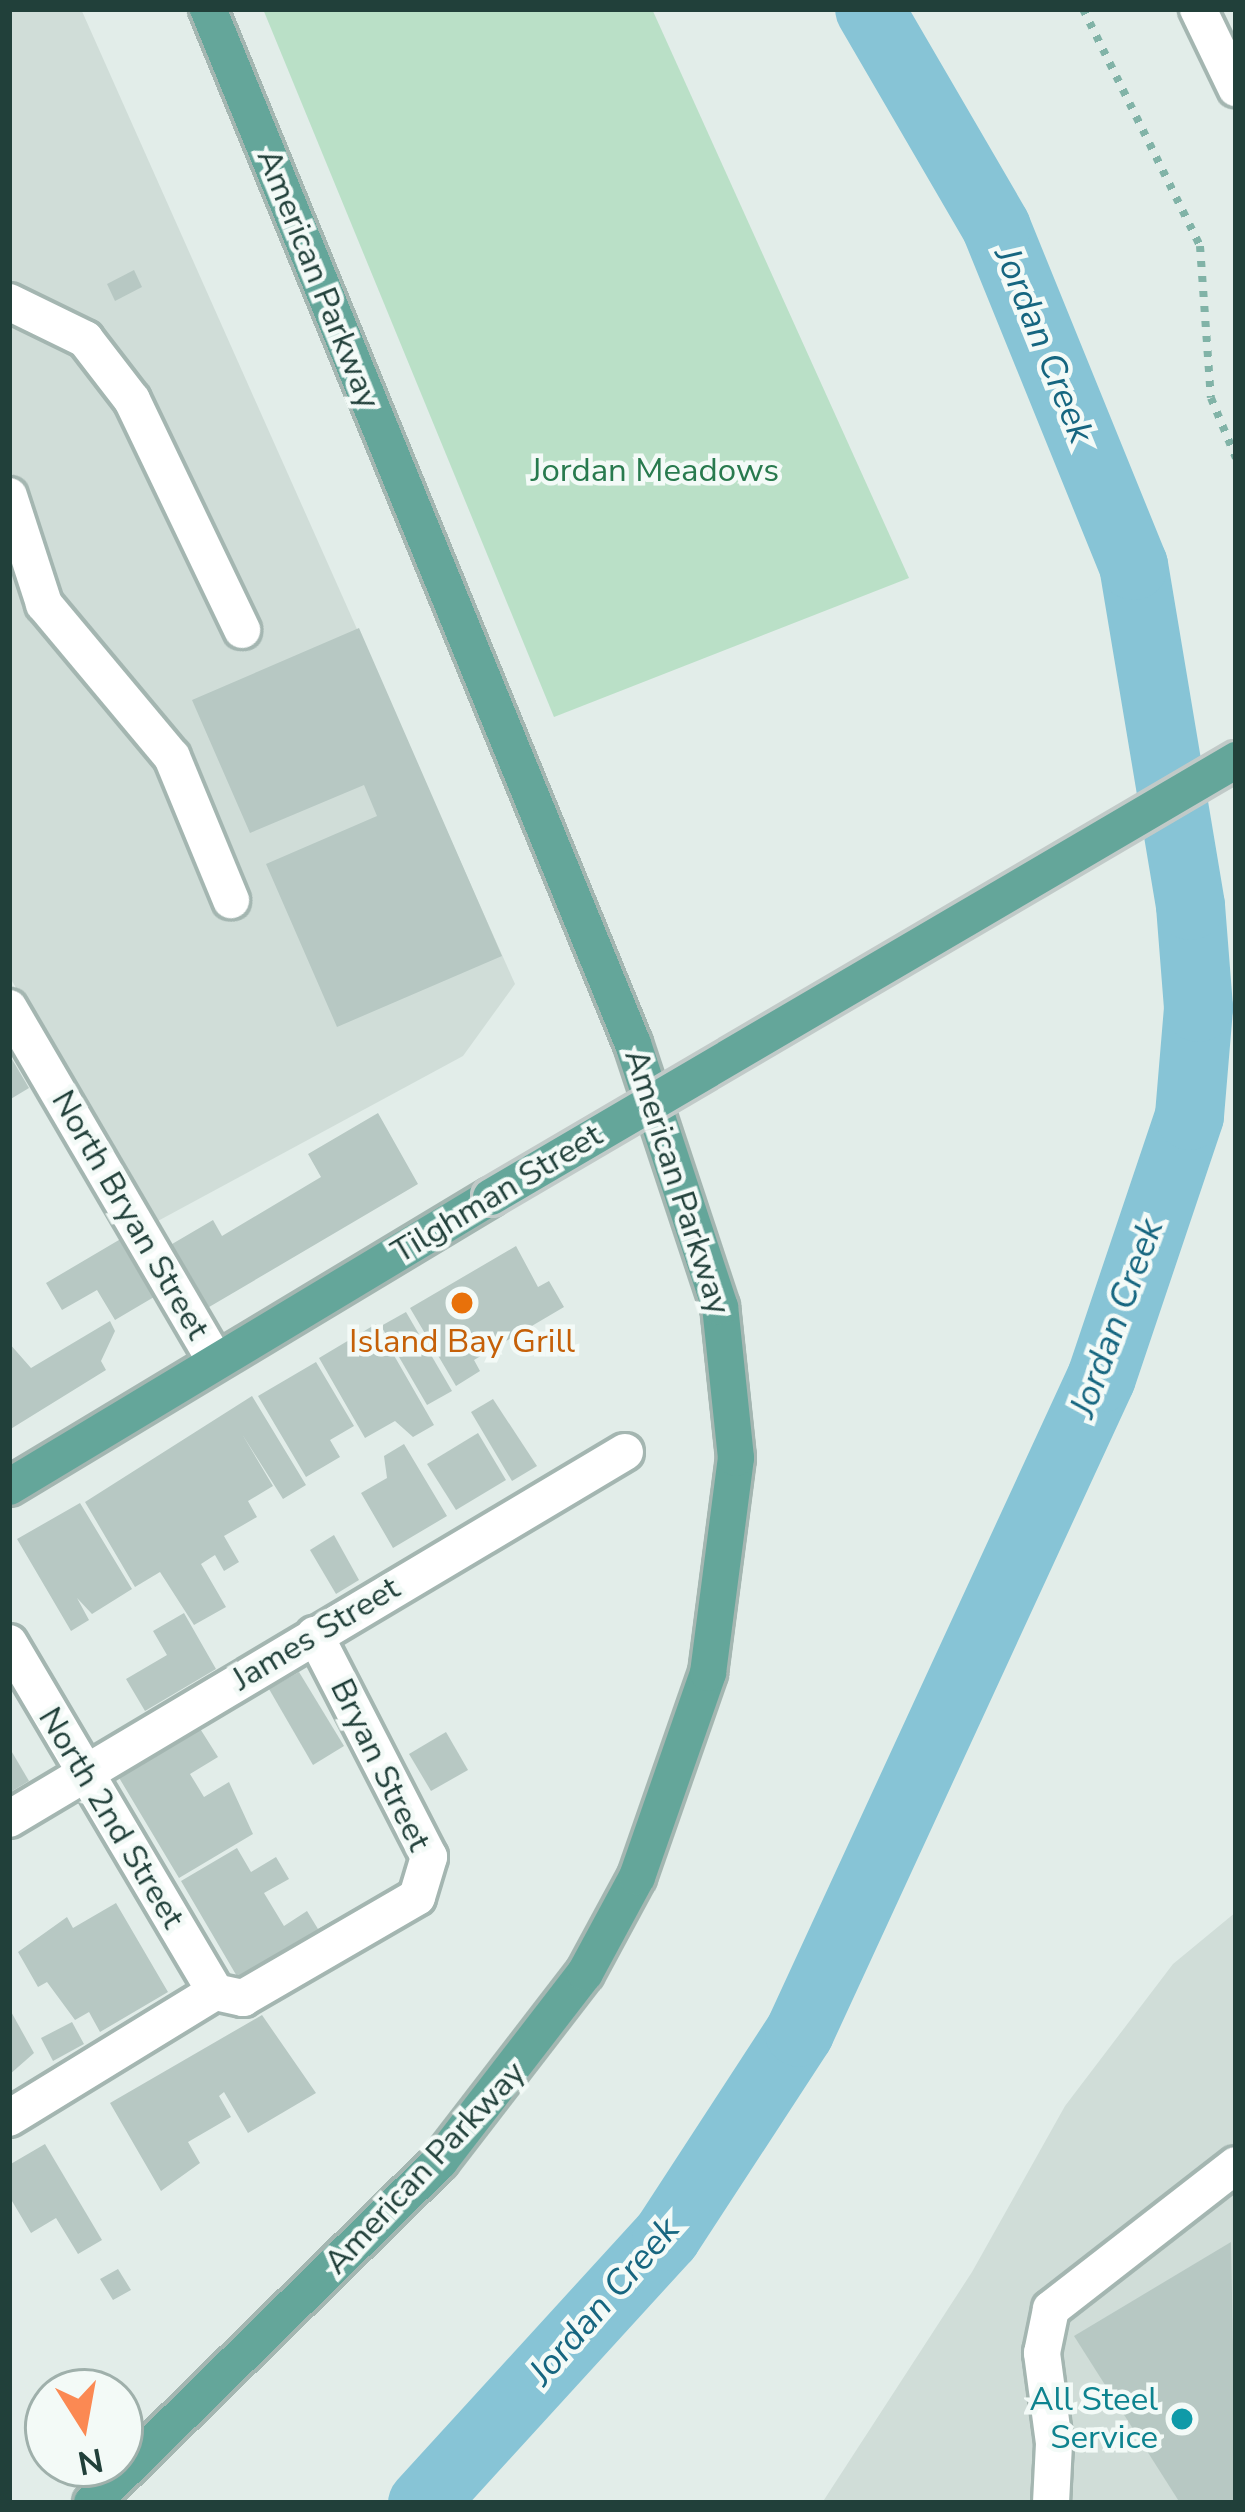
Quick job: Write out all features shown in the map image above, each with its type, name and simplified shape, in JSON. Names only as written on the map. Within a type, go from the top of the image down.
[{"type":"main road","name":"American Parkway","points":[[92,2503],[440,2161],[585,1973],[637,1877],[702,1694],[728,1566],[736,1458],[720,1307],[633,1043],[208,9]]},
{"type":"main road","name":"Tilghman Street","points":[[9,1487],[491,1197],[1236,760]]},
{"type":"street","points":[[1198,9],[1236,88]]},
{"type":"street","points":[[9,302],[85,339],[132,400],[242,630]]},
{"type":"street","points":[[9,496],[27,606],[172,757],[232,900]]},
{"type":"street","name":"North Bryan Street","points":[[9,1008],[215,1361]]},
{"type":"street","name":"James Street","points":[[9,1819],[626,1452]]},
{"type":"street","name":"Bryan Street","points":[[214,1992],[243,1998],[418,1897],[429,1857],[315,1635]]},
{"type":"street","name":"North 2nd Street","points":[[9,1643],[214,1992]]},
{"type":"street","points":[[9,2118],[214,1992]]},
{"type":"street","points":[[1051,2503],[1054,2443],[1042,2353],[1051,2309],[1236,2165]]},
{"type":"path","points":[[1083,9],[1200,246],[1211,398],[1236,458]]},
{"type":"shaded area","points":[[9,9],[81,9],[515,984],[463,1056],[156,1222],[9,976]]},
{"type":"shaded area","points":[[1236,1912],[1236,2503],[822,2503],[972,2272],[1065,2106],[1173,1964]]},
{"type":"green space","name":"Jordan Meadows","points":[[263,9],[652,9],[909,578],[554,717]]},
{"type":"building","points":[[134,270],[142,287],[115,301],[107,284]]},
{"type":"building","points":[[359,628],[502,956],[337,1027],[266,864],[377,816],[364,785],[250,833],[192,700]]},
{"type":"building","points":[[9,1054],[29,1088],[9,1100]]},
{"type":"building","points":[[378,1113],[418,1184],[204,1310],[167,1247],[213,1220],[222,1236],[321,1177],[308,1154]]},
{"type":"building","points":[[124,1237],[154,1297],[115,1320],[97,1290],[62,1310],[46,1283]]},
{"type":"building","points":[[516,1246],[538,1287],[549,1281],[564,1307],[474,1360],[480,1371],[456,1386],[410,1308]]},
{"type":"building","points":[[406,1312],[452,1391],[427,1405],[381,1326]]},
{"type":"building","points":[[110,1321],[115,1331],[101,1361],[106,1370],[9,1430],[9,1343],[31,1368]]},
{"type":"building","points":[[376,1324],[434,1425],[413,1437],[395,1421],[365,1438],[319,1358]]},
{"type":"building","points":[[316,1362],[354,1426],[330,1440],[340,1457],[306,1477],[258,1396]]},
{"type":"building","points":[[252,1396],[306,1485],[283,1499],[242,1434],[273,1486],[248,1501],[257,1517],[224,1536],[239,1562],[224,1571],[215,1555],[201,1564],[226,1607],[194,1625],[160,1572],[135,1587],[85,1502]]},
{"type":"building","points":[[493,1399],[537,1466],[512,1481],[471,1412]]},
{"type":"building","points":[[478,1433],[506,1480],[456,1510],[427,1464]]},
{"type":"building","points":[[404,1444],[447,1516],[393,1548],[361,1493],[387,1478],[384,1456]]},
{"type":"building","points":[[80,1503],[132,1589],[92,1614],[77,1598],[89,1620],[71,1631],[17,1539]]},
{"type":"building","points":[[334,1535],[359,1580],[336,1594],[310,1550]]},
{"type":"building","points":[[184,1613],[216,1669],[145,1711],[126,1679],[167,1655],[153,1631]]},
{"type":"building","points":[[299,1672],[344,1746],[313,1765],[269,1689]]},
{"type":"building","points":[[199,1727],[218,1757],[190,1774],[204,1797],[229,1782],[253,1834],[179,1878],[118,1776]]},
{"type":"building","points":[[446,1732],[468,1770],[431,1791],[409,1754]]},
{"type":"building","points":[[9,1747],[29,1781],[9,1793]]},
{"type":"building","points":[[237,1848],[251,1872],[276,1857],[289,1879],[264,1893],[284,1926],[307,1911],[318,1929],[336,1919],[343,1931],[245,1990],[181,1881]]},
{"type":"building","points":[[116,1903],[168,1992],[100,2032],[89,2012],[75,2020],[47,1982],[38,1987],[18,1952],[67,1917],[73,1928]]},
{"type":"building","points":[[9,2008],[34,2053],[9,2075]]},
{"type":"building","points":[[262,2015],[316,2093],[248,2133],[224,2092],[219,2096],[231,2117],[188,2142],[200,2163],[161,2191],[110,2103]]},
{"type":"building","points":[[72,2022],[84,2044],[53,2061],[41,2038]]},
{"type":"building","points":[[45,2144],[102,2240],[78,2254],[56,2218],[31,2233],[9,2196],[9,2165]]},
{"type":"building","name":"All Steel Service","points":[[1231,2242],[1236,2503],[1180,2503],[1074,2336]]},
{"type":"building","points":[[118,2269],[131,2290],[113,2300],[100,2279]]},
{"type":"waterway","name":"Jordan Creek","points":[[422,2503],[666,2236],[799,2032],[1101,1377],[1189,1115],[1198,1007],[1190,905],[1133,565],[996,227],[869,9]]},
{"type":"place","name":"Island Bay Grill","points":[[462,1303]]},
{"type":"place","name":"All Steel Service","points":[[1182,2419]]}]
